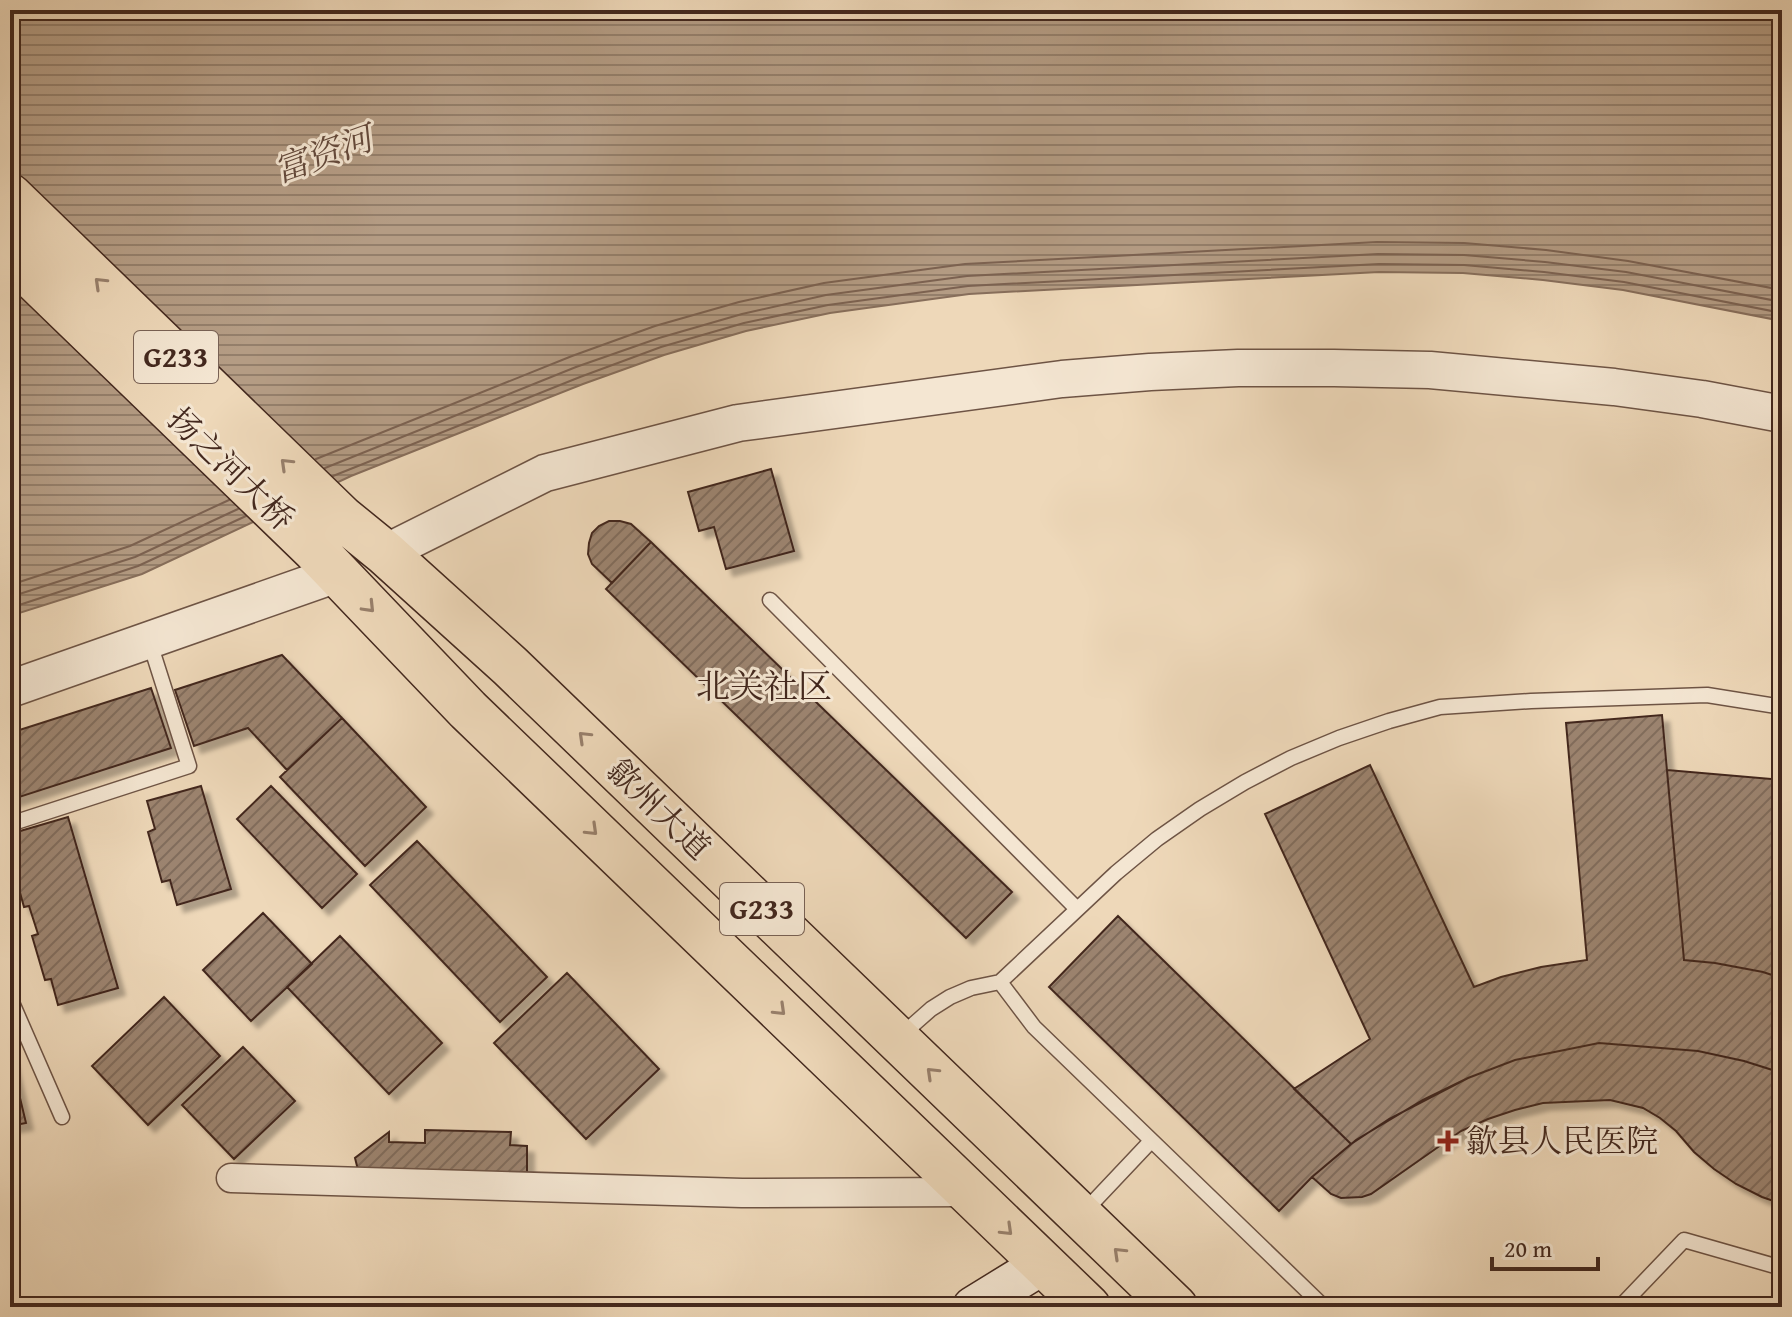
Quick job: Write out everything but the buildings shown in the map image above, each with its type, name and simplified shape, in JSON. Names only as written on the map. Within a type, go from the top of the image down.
[{"type":"highway","name":"扬之河大桥","points":[[10,196],[331,547]]},
{"type":"highway","name":"扬之河大桥","points":[[10,255],[331,547]]},
{"type":"highway","name":"歙州大道","points":[[331,547],[385,553],[510,666],[1175,1307]]},
{"type":"highway","name":"歙州大道","points":[[331,547],[468,710],[1088,1307]]},
{"type":"main road","points":[[973,1307],[1043,1264]]},
{"type":"street","points":[[385,553],[545,473],[589,461],[738,423],[1062,379],[1238,368],[1430,370],[1614,387],[1782,414]]},
{"type":"street","points":[[10,689],[149,640],[331,547]]},
{"type":"street","points":[[231,1178],[742,1193],[967,1192]]},
{"type":"lane","points":[[770,600],[1077,909]]},
{"type":"lane","points":[[10,824],[189,766],[149,640]]},
{"type":"lane","points":[[900,1042],[914,1024],[950,997],[971,988],[1000,982],[1116,873],[1157,839],[1245,782],[1339,738],[1440,707],[1707,695],[1782,707]]},
{"type":"lane","points":[[1000,982],[1034,1027],[1324,1307]]},
{"type":"lane","points":[[10,998],[62,1117]]},
{"type":"lane","points":[[1080,1215],[1151,1141]]},
{"type":"lane","points":[[1620,1307],[1684,1240],[1782,1268]]},
{"type":"water","name":"富资河","points":[[10,10],[1782,10],[1782,321],[1623,290],[1543,280],[1463,273],[1379,272],[969,294],[830,313],[746,331],[664,355],[583,384],[351,476],[142,574],[10,616]]},
{"type":"place","name":"歙县人民医院","points":[[1448,1141]]},
{"type":"district","name":"北关社区","points":[[764,686]]}]
